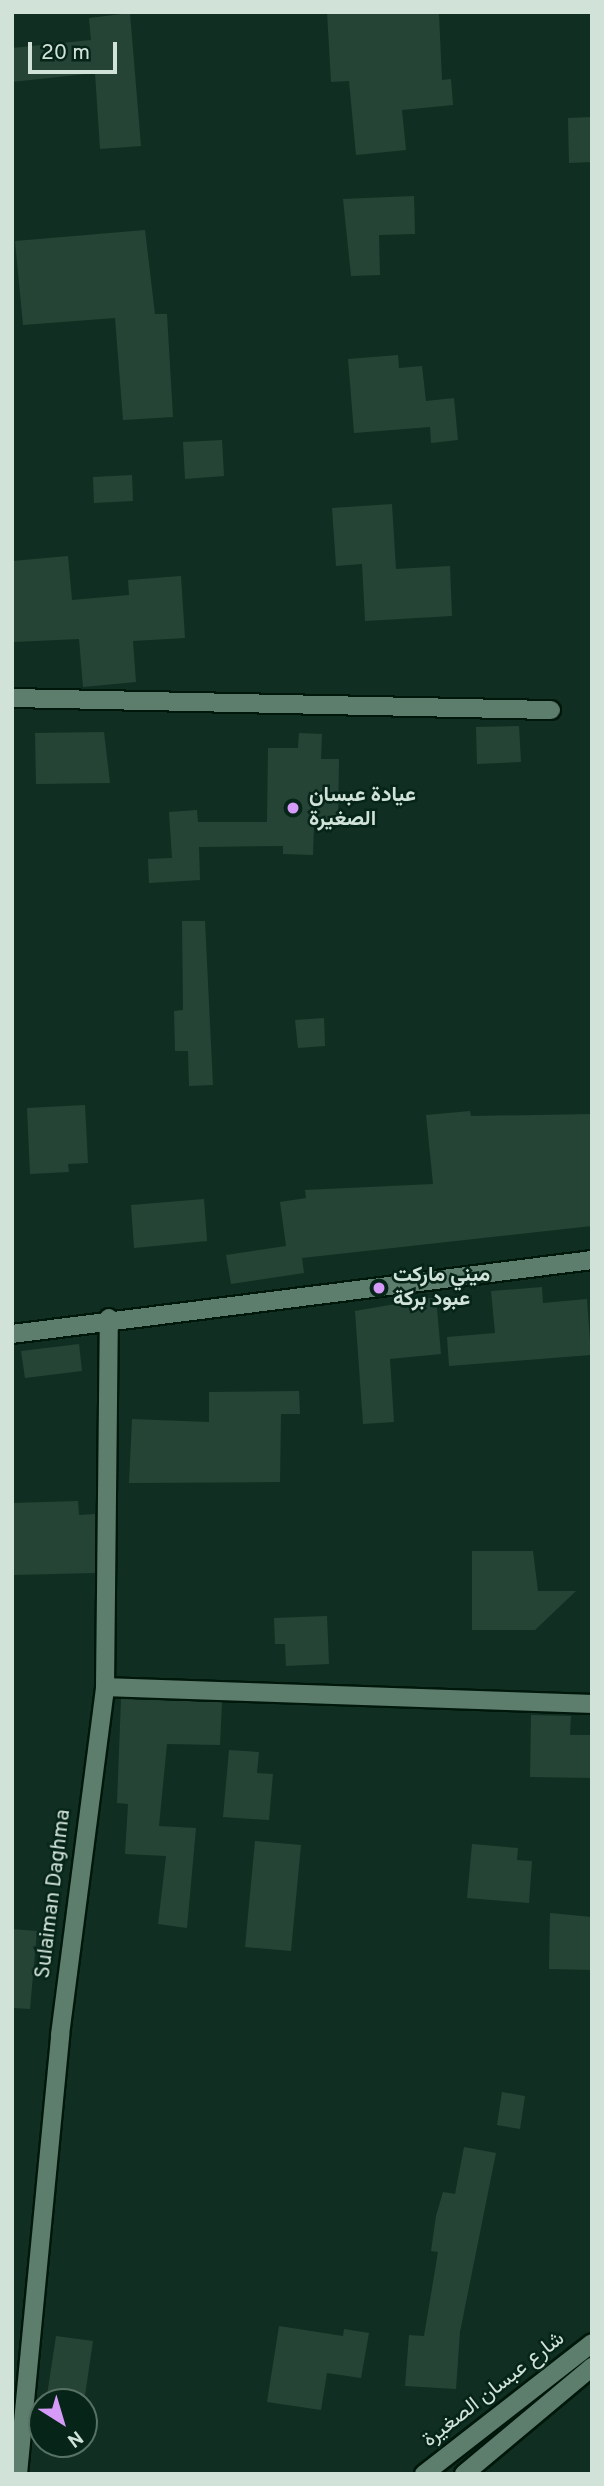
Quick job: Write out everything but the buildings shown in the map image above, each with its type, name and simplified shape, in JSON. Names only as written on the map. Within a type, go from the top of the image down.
[{"type":"street","points":[[12,698],[551,710]]},
{"type":"street","points":[[12,1334],[109,1318],[383,1290],[592,1260]]},
{"type":"street","name":"Sulaiman Daghma","points":[[18,2474],[60,2035],[105,1687],[109,1318]]},
{"type":"street","points":[[105,1687],[592,1703]]},
{"type":"street","name":"شارع عبسان الصغيرة","points":[[424,2474],[592,2343]]},
{"type":"street","name":"شارع عبسان الصغيرة","points":[[464,2474],[592,2367]]},
{"type":"place","name":"عيادة عبسان الصغيرة","points":[[293,808]]},
{"type":"place","name":"ميني ماركت عبود بركة","points":[[379,1288]]}]
